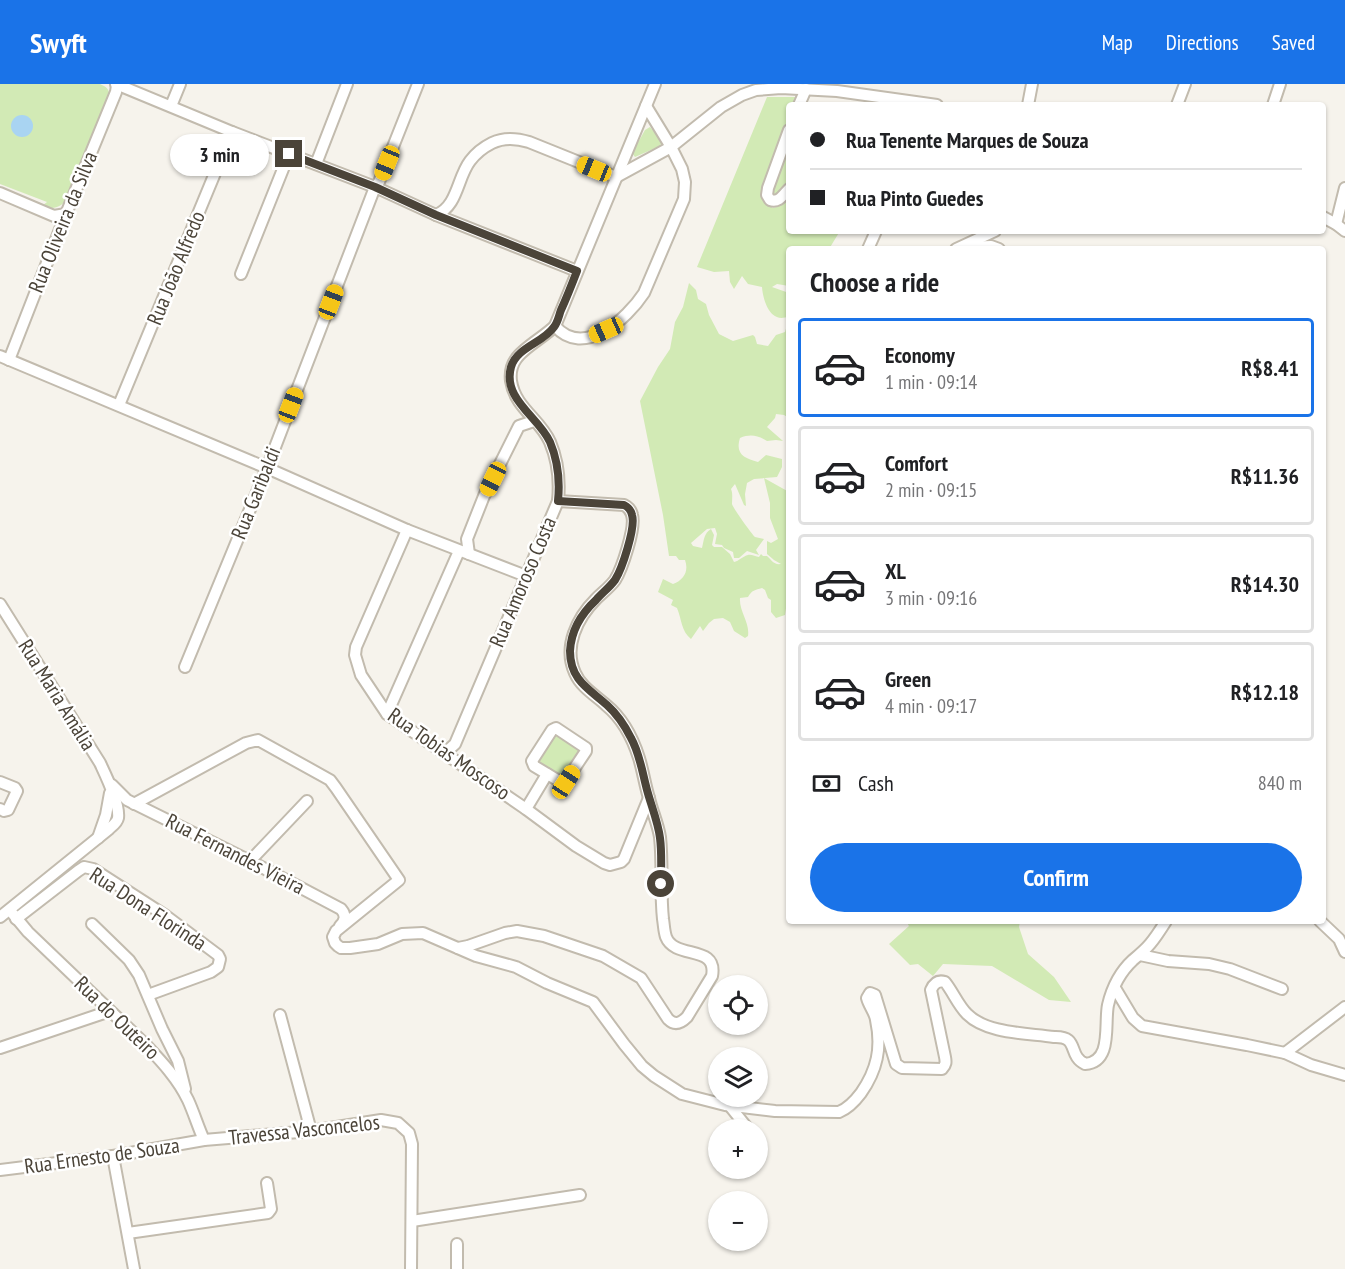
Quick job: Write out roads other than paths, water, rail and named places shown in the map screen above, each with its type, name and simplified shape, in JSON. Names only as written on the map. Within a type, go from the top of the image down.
[{"type":"street","points":[[117,84],[577,271]]},
{"type":"street","name":"Rua Oliveira da Silva","points":[[4,358],[66,214],[116,92],[117,84]]},
{"type":"street","points":[[171,106],[180,84]]},
{"type":"street","points":[[316,164],[347,84]]},
{"type":"street","name":"Rua Garibaldi","points":[[185,667],[267,468],[375,187],[418,84]]},
{"type":"street","points":[[646,106],[682,169],[685,182],[684,199],[644,293],[635,307],[606,330],[591,337],[578,339],[568,337],[555,326],[655,84]]},
{"type":"street","points":[[1029,102],[1032,84]]},
{"type":"street","points":[[1178,102],[1185,84]]},
{"type":"street","points":[[1274,102],[1280,84]]},
{"type":"street","points":[[615,177],[671,147],[743,89],[781,88],[837,91],[916,102]]},
{"type":"street","points":[[800,102],[806,89]]},
{"type":"street","name":"Rua João Alfredo","points":[[119,405],[232,132]]},
{"type":"street","points":[[786,138],[768,188],[768,195],[770,200],[774,201],[786,192]]},
{"type":"street","points":[[436,215],[450,205],[469,161],[496,141],[519,139],[615,177]]},
{"type":"street","points":[[241,274],[289,154]]},
{"type":"street","points":[[1326,220],[1341,228],[1345,188]]},
{"type":"street","points":[[0,193],[54,216],[66,214]]},
{"type":"street","points":[[962,246],[988,234]]},
{"type":"street","name":"Rua Amoroso Costa","points":[[445,753],[455,744],[558,501],[560,487],[557,464],[550,442],[543,430],[516,399],[510,375],[517,357],[555,326]]},
{"type":"street","points":[[4,358],[267,468],[407,530],[526,576]]},
{"type":"street","points":[[387,714],[464,553],[467,539],[484,496],[519,426],[534,421]]},
{"type":"street","points":[[458,948],[517,931],[555,940],[603,956],[641,978],[668,1019],[676,1024],[687,1017],[713,970],[707,958],[674,947],[667,939],[662,907],[660,838],[639,760],[622,722],[608,706],[580,682],[571,662],[571,645],[575,630],[581,617],[618,574],[630,540],[633,517],[631,511],[624,505],[558,501]]},
{"type":"street","name":"Rua Tobias Moscoso","points":[[407,530],[356,647],[355,655],[361,675],[387,714],[576,846],[604,863],[615,865],[624,859],[649,798]]},
{"type":"street","name":"Rua Maria Amália","points":[[0,604],[100,763],[110,785]]},
{"type":"street","points":[[556,728],[585,746],[586,751],[564,784],[547,774],[534,766],[532,761],[552,730],[556,728]]},
{"type":"street","points":[[134,804],[246,743],[258,740],[330,780],[399,880],[335,934],[335,943],[338,946],[350,948],[378,944],[402,934],[423,933],[476,956],[516,967],[593,1002],[633,1056],[654,1076],[682,1094],[708,1100]]},
{"type":"street","points":[[526,809],[547,774]]},
{"type":"street","points":[[0,782],[17,789],[8,810],[0,809]]},
{"type":"street","points":[[0,917],[13,914],[33,891],[98,838],[106,815],[110,785]]},
{"type":"street","name":"Rua Fernandes Vieira","points":[[110,785],[134,804],[341,909],[345,917],[344,922],[335,934]]},
{"type":"street","points":[[250,861],[307,801]]},
{"type":"street","name":"Rua Dona Florinda","points":[[13,914],[37,903],[84,867],[93,869],[166,916],[218,955],[220,959],[218,967],[211,972],[148,995]]},
{"type":"street","points":[[33,891],[29,897],[30,902],[37,903]]},
{"type":"street","name":"Rua do Outeiro","points":[[13,914],[28,932],[161,1062],[187,1098],[204,1140]]},
{"type":"street","points":[[92,924],[129,960],[139,975],[178,1060],[187,1098]]},
{"type":"street","points":[[744,1107],[775,1111],[839,1112],[850,1106],[869,1081],[878,1056],[876,1018],[867,998],[870,993],[875,995],[896,1064],[899,1067],[939,1070],[944,1067],[946,1063],[931,990],[938,981],[945,982],[965,1012],[974,1020],[998,1030],[1066,1038],[1078,1060],[1085,1064],[1094,1062],[1098,1060],[1104,1048],[1108,1006],[1120,975],[1153,942],[1164,924]]},
{"type":"street","points":[[1323,924],[1342,943],[1345,952]]},
{"type":"street","points":[[1140,956],[1209,964],[1230,969],[1282,989]]},
{"type":"street","points":[[1114,988],[1133,1018],[1142,1026],[1285,1053],[1311,1065],[1345,1075]]},
{"type":"street","points":[[1285,1053],[1345,1007]]},
{"type":"street","points":[[1,1046],[110,1011]]},
{"type":"street","points":[[280,1015],[311,1131]]},
{"type":"street","points":[[731,1107],[740,1119]]},
{"type":"street","name":"Travessa Vasconcelos","points":[[204,1140],[311,1131],[381,1120],[398,1123],[409,1132],[412,1144],[411,1269]]},
{"type":"street","name":"Rua Ernesto de Souza","points":[[0,1170],[114,1156],[204,1140]]},
{"type":"street","points":[[114,1156],[134,1269]]},
{"type":"street","points":[[128,1233],[263,1215],[271,1209],[267,1184]]},
{"type":"street","points":[[412,1221],[580,1195]]},
{"type":"street","points":[[457,1244],[457,1269]]},
{"type":"water","points":[[18,115],[26,115],[33,122],[33,130],[26,137],[18,137],[11,130],[11,122]]}]
